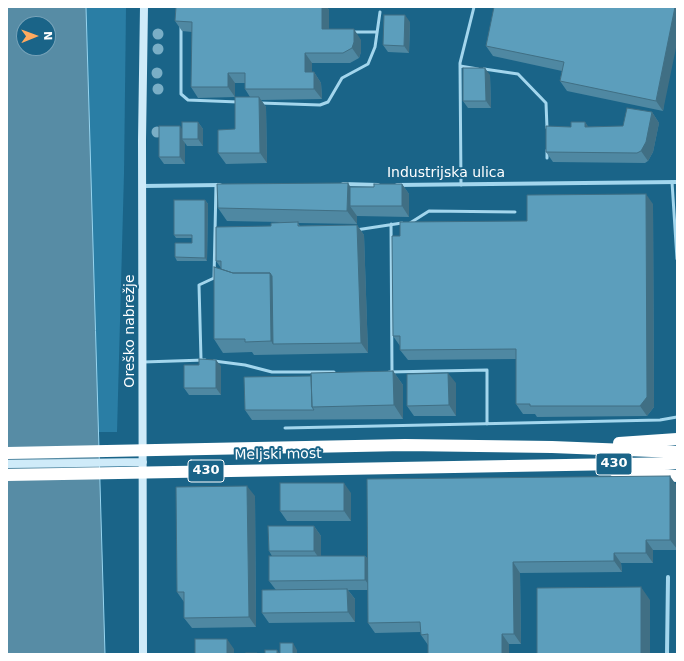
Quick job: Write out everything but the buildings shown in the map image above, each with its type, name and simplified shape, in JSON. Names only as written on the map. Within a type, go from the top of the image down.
[{"type":"highway","points":[[552,447],[677,439]]},
{"type":"highway","name":"Meljski most","points":[[7,453],[405,446],[552,447]]},
{"type":"highway","name":"430","points":[[552,447],[677,452]]},
{"type":"highway","name":"430","points":[[552,466],[677,462]]},
{"type":"highway","points":[[552,466],[677,476]]},
{"type":"highway","name":"Meljski most","points":[[7,475],[552,466]]},
{"type":"street","name":"Oreško nabrežje","points":[[143,654],[144,7]]},
{"type":"street","name":"Industrijska ulica","points":[[392,185],[677,182]]},
{"type":"street","name":"Industrijska ulica","points":[[335,184],[385,185]]},
{"type":"street","points":[[143,186],[224,185]]},
{"type":"street","points":[[7,464],[143,462]]},
{"type":"street","points":[[667,654],[668,577]]},
{"type":"lane","points":[[461,185],[460,66],[474,7]]},
{"type":"lane","points":[[252,103],[320,105],[328,102],[342,78],[368,64],[375,47],[380,12]]},
{"type":"lane","points":[[181,22],[181,94],[188,100],[245,102]]},
{"type":"lane","points":[[346,32],[377,32]]},
{"type":"lane","points":[[460,66],[518,74],[546,103],[547,134]]},
{"type":"lane","points":[[547,142],[547,158]]},
{"type":"lane","points":[[672,182],[677,259]]},
{"type":"lane","points":[[201,359],[199,285],[214,278],[216,185]]},
{"type":"lane","points":[[350,230],[391,224],[411,223],[429,212],[515,212]]},
{"type":"lane","points":[[391,224],[392,372]]},
{"type":"lane","points":[[216,230],[223,230]]},
{"type":"lane","points":[[143,362],[201,359],[245,364],[272,372],[342,372]]},
{"type":"lane","points":[[384,372],[487,370],[487,424]]},
{"type":"lane","points":[[285,428],[660,420],[677,418]]},
{"type":"shaded area","points":[[7,7],[86,7],[105,654],[7,654]]},
{"type":"shaded area","points":[[86,7],[126,7],[124,173],[117,432],[97,432]]}]
